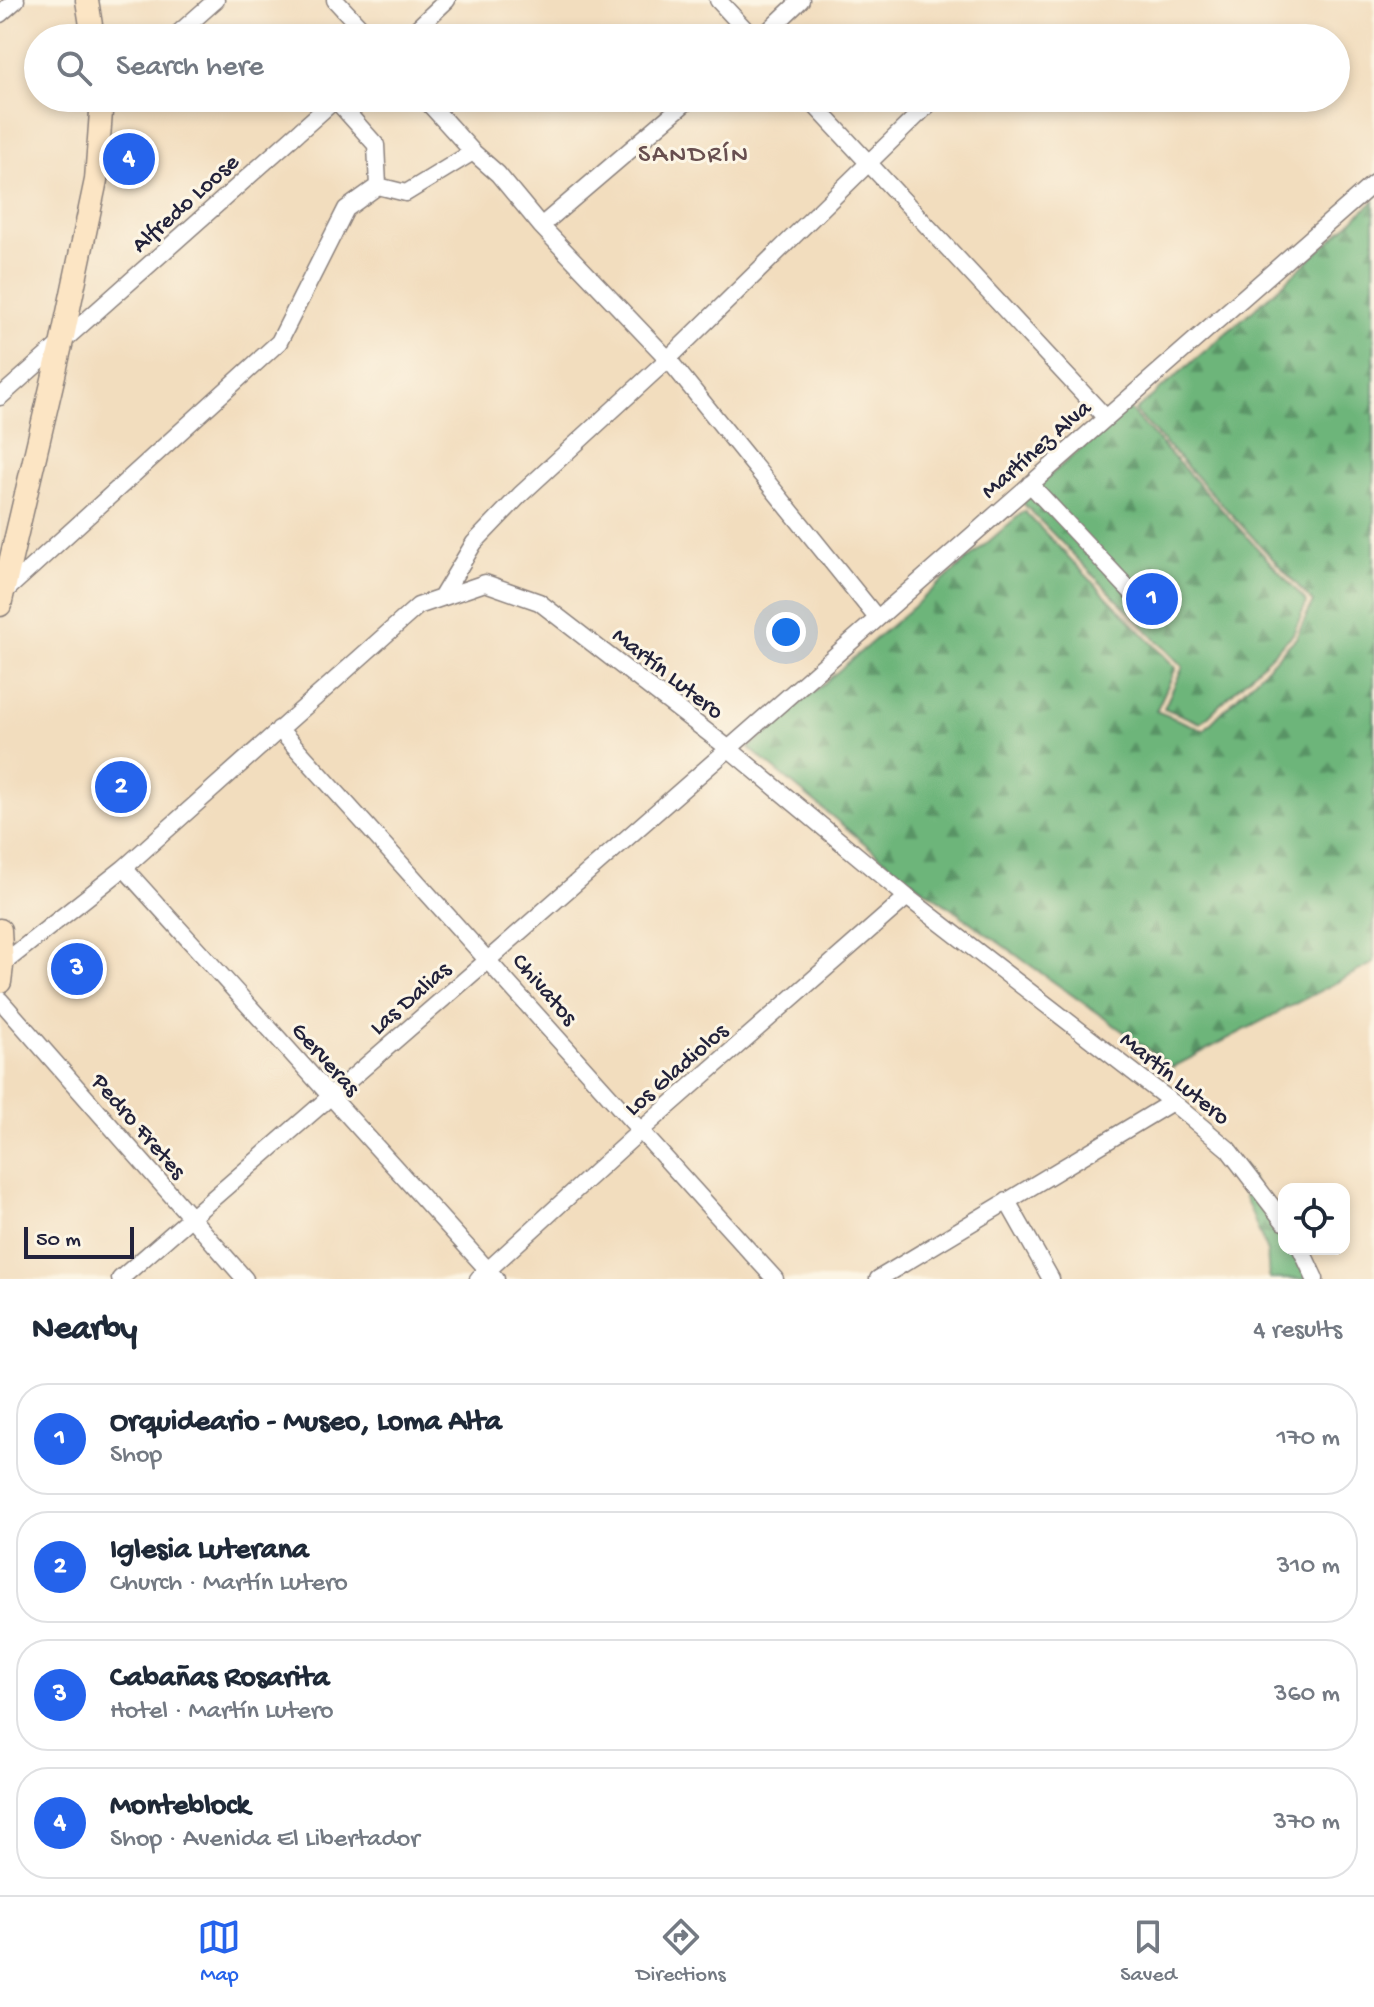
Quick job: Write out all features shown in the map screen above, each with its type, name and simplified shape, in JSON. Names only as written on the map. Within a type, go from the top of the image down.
[{"type":"main road","points":[[87,0],[91,24]]},
{"type":"main road","points":[[1,599],[62,341],[96,180],[102,112]]},
{"type":"main road","points":[[0,930],[1,971]]},
{"type":"street","points":[[0,14],[16,0]]},
{"type":"street","points":[[189,24],[216,0]]},
{"type":"street","points":[[335,0],[357,24]]},
{"type":"street","points":[[422,24],[447,0]]},
{"type":"street","points":[[718,0],[740,24]]},
{"type":"street","points":[[776,24],[801,0]]},
{"type":"street","name":"Alfredo Loose","points":[[0,397],[321,112]]},
{"type":"street","points":[[347,112],[376,145],[378,186]]},
{"type":"street","points":[[437,112],[668,359],[877,618]]},
{"type":"street","points":[[541,226],[675,112]]},
{"type":"street","points":[[821,112],[1106,418]]},
{"type":"street","points":[[441,598],[474,543],[520,495],[668,359],[921,112]]},
{"type":"street","points":[[1,599],[279,342],[346,209],[378,186],[406,193],[473,152]]},
{"type":"street","name":"Martínez Alva","points":[[728,748],[1374,183]]},
{"type":"street","points":[[1030,484],[1140,601]]},
{"type":"street","name":"Martín Lutero","points":[[1,971],[124,868],[418,606],[485,583],[539,602],[728,748],[907,897],[1228,1149],[1278,1214]]},
{"type":"street","name":"Chivatos","points":[[279,729],[489,959],[639,1132],[775,1279]]},
{"type":"street","name":"Las Dalias","points":[[120,1279],[728,748]]},
{"type":"street","name":"Gerveras","points":[[124,868],[487,1276]]},
{"type":"street","name":"Los Gladiolos","points":[[487,1276],[639,1132],[907,897]]},
{"type":"street","name":"Pedro Fretes","points":[[0,1000],[245,1279]]},
{"type":"street","points":[[878,1279],[1172,1102]]},
{"type":"street","points":[[1007,1201],[1051,1279]]},
{"type":"street","points":[[1304,1255],[1315,1279]]},
{"type":"green space","points":[[1374,201],[1374,963],[1173,1067],[897,870],[749,748],[1024,511],[1176,668],[1156,711],[1204,730],[1296,638],[1313,602],[1135,411]]},
{"type":"green space","points":[[1128,408],[1307,602],[1293,634],[1201,723],[1164,708],[1183,667],[1022,502]]},
{"type":"green space","points":[[1243,1165],[1278,1224],[1278,1255],[1297,1255],[1311,1279],[1269,1279],[1267,1252],[1240,1185]]},
{"type":"place","name":"Monteblock","points":[[129,159]]},
{"type":"place","name":"Orquideario - Museo, Loma Alta","points":[[1152,599]]},
{"type":"place","name":"Iglesia Luterana","points":[[121,787]]},
{"type":"place","name":"Cabañas Rosarita","points":[[77,969]]},
{"type":"district","name":"SANDRÍN","points":[[694,152]]}]
